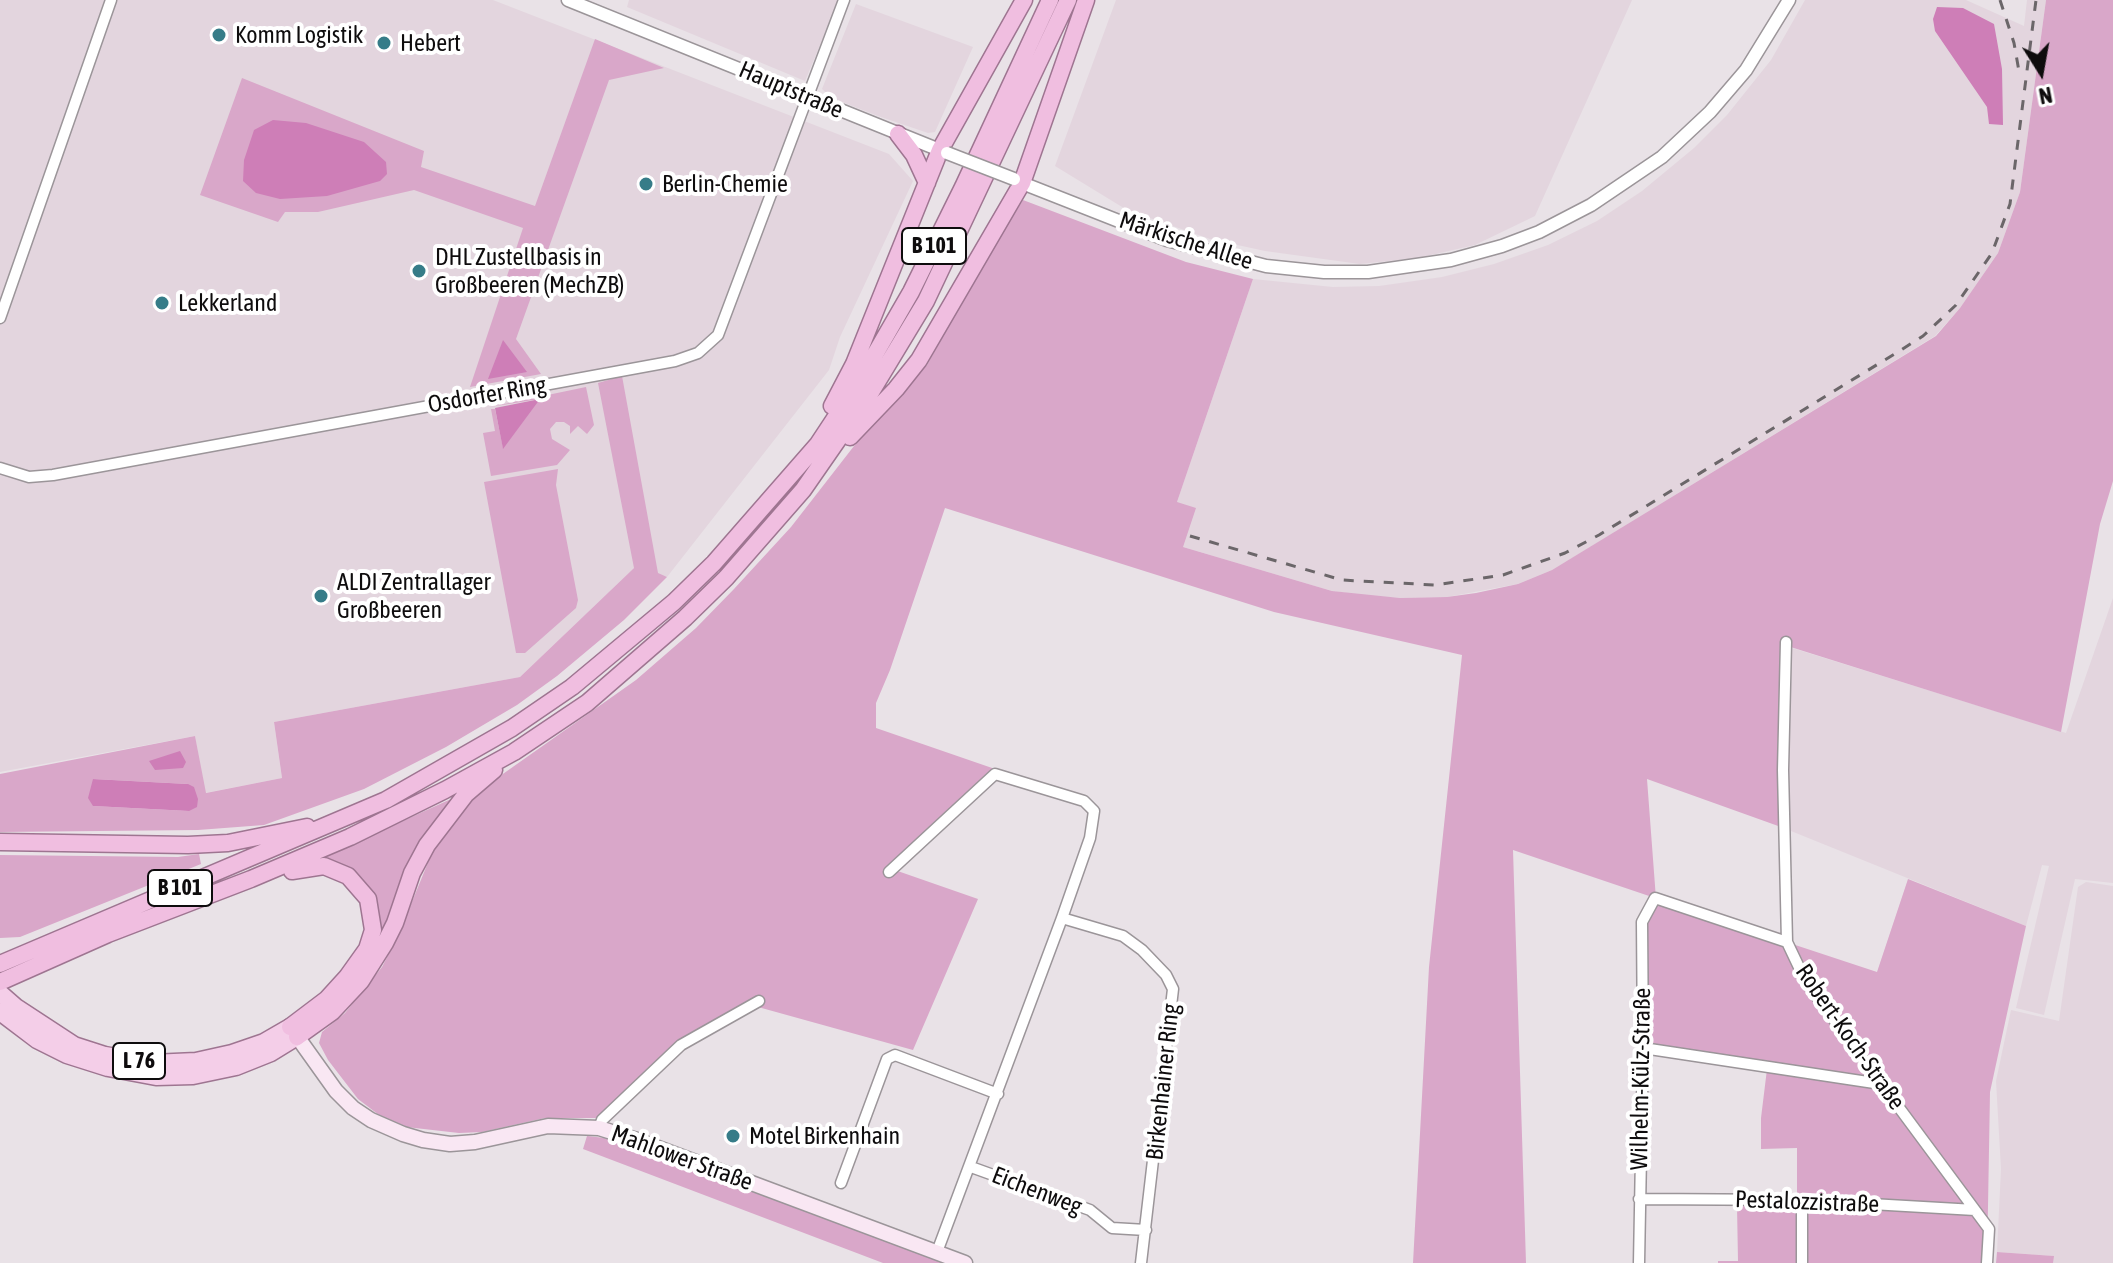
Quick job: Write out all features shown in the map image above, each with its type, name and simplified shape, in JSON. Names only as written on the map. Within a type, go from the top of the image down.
[{"type":"highway","points":[[791,476],[854,364],[927,183],[1024,0]]},
{"type":"highway","name":"B 101","points":[[1,963],[359,814],[454,763],[572,687],[684,592],[714,563],[818,444],[859,382],[911,292],[1050,0]]},
{"type":"highway","name":"B 101","points":[[7,979],[108,934],[251,879],[405,811],[514,752],[587,703],[685,618],[726,578],[803,490],[832,451],[926,301],[1068,0]]},
{"type":"highway","points":[[832,451],[877,410],[919,360],[1018,181],[1086,0]]},
{"type":"highway","points":[[898,134],[914,155],[927,183]]},
{"type":"highway","points":[[294,1032],[332,1012],[361,981],[395,923],[412,873],[427,845],[466,794],[514,752]]},
{"type":"highway","points":[[0,842],[228,843],[359,814]]},
{"type":"highway","points":[[251,879],[310,866],[324,866],[348,876],[361,888],[371,908],[373,930],[362,958],[294,1032]]},
{"type":"main road","name":"L 76","points":[[0,993],[27,1015],[74,1045],[105,1055],[152,1063],[196,1061],[232,1053],[294,1032]]},
{"type":"main road","name":"L 76","points":[[0,1012],[37,1040],[67,1055],[108,1068],[156,1077],[193,1076],[236,1067],[271,1053],[294,1032]]},
{"type":"main road","name":"Mahlower Straße","points":[[294,1032],[336,1091],[353,1108],[382,1126],[423,1140],[450,1144],[475,1142],[548,1126],[599,1128],[965,1263]]},
{"type":"street","points":[[0,318],[111,0]]},
{"type":"street","name":"Hauptstraße","points":[[568,0],[1018,181]]},
{"type":"street","name":"Osdorfer Ring","points":[[0,468],[29,477],[53,475],[675,361],[698,353],[718,335],[844,0]]},
{"type":"street","name":"Märkische Allee","points":[[1018,181],[1167,240],[1266,266],[1368,272],[1451,260],[1539,232],[1591,205],[1662,157],[1689,133],[1738,79],[1789,0]]},
{"type":"street","name":"Robert-Koch-Straße","points":[[1786,642],[1783,770],[1787,942],[1806,982],[1989,1229],[1987,1263]]},
{"type":"street","points":[[889,872],[995,774],[1084,801],[1094,811],[1090,838],[1062,918],[937,1252]]},
{"type":"street","name":"Wilhelm-Külz-Straße","points":[[1639,1263],[1642,922],[1655,898],[1787,942]]},
{"type":"street","name":"Birkenhainer Ring","points":[[1062,918],[1123,936],[1166,975],[1173,989],[1141,1263]]},
{"type":"street","points":[[599,1128],[602,1120],[681,1045],[759,1001]]},
{"type":"street","points":[[1643,1048],[1881,1084]]},
{"type":"street","points":[[841,1183],[887,1059],[895,1055],[998,1094]]},
{"type":"street","name":"Eichenweg","points":[[971,1167],[1090,1210],[1112,1228],[1146,1230]]},
{"type":"street","name":"Pestalozzistraße","points":[[1639,1199],[1802,1200],[1975,1210]]},
{"type":"street","points":[[1802,1200],[1802,1263]]},
{"type":"shaded area","points":[[0,0],[493,0],[889,154],[913,181],[840,337],[829,370],[667,577],[634,568],[520,677],[274,722],[282,778],[205,793],[195,736],[0,772]]},
{"type":"shaded area","points":[[629,0],[839,0],[805,81],[627,7]]},
{"type":"shaded area","points":[[1116,0],[1632,0],[1535,216],[1475,245],[1418,258],[1360,264],[1265,251],[1210,239],[1127,210],[1055,166]]},
{"type":"shaded area","points":[[1805,0],[1966,0],[2024,26],[2027,0],[2046,0],[2020,192],[1998,253],[1960,308],[1935,336],[1574,557],[1518,584],[1447,597],[1369,596],[1332,591],[1183,547],[1177,502],[1253,279],[1333,287],[1379,286],[1442,277],[1494,264],[1548,245],[1597,221],[1642,191],[1694,148],[1727,115],[1771,60]]},
{"type":"shaded area","points":[[2046,0],[2113,0],[2113,481],[2100,524],[2061,732],[1781,644],[1777,767],[1781,827],[1647,779],[1656,899],[1877,972],[1908,879],[2026,926],[1990,1092],[1987,1263],[1718,1263],[1738,1261],[1737,1206],[1797,1205],[1797,1148],[1761,1149],[1761,1118],[1768,1061],[1646,1046],[1646,923],[1655,898],[1513,850],[1526,1263],[1413,1263],[1429,967],[1462,655],[1274,612],[945,508],[876,703],[876,728],[995,769],[889,868],[978,899],[913,1050],[758,1007],[681,1045],[605,1118],[545,1118],[482,1132],[459,1133],[406,1127],[379,1115],[358,1099],[328,1060],[319,1043],[322,1032],[345,1013],[382,967],[436,843],[458,813],[483,788],[636,680],[696,628],[734,589],[791,527],[854,446],[927,365],[1023,200],[1186,262],[1253,279],[1177,502],[1196,508],[1183,547],[1332,591],[1400,598],[1476,593],[1518,584],[1552,570],[1936,336],[1960,308],[1998,253],[2020,192]]},
{"type":"shaded area","points":[[856,4],[973,47],[935,132],[928,133],[878,116],[832,98],[822,89]]},
{"type":"shaded area","points":[[1937,7],[1963,8],[1994,24],[2002,69],[2003,125],[1989,124],[1987,107],[1935,31],[1933,19]]},
{"type":"shaded area","points":[[595,39],[664,68],[609,80],[516,339],[541,374],[470,387],[523,228],[414,190],[318,212],[285,212],[278,222],[200,195],[242,78],[424,151],[421,167],[535,206]]},
{"type":"shaded area","points":[[273,120],[306,123],[364,142],[386,162],[387,174],[380,181],[327,196],[280,199],[256,193],[243,181],[244,160],[254,130]]},
{"type":"shaded area","points":[[503,340],[527,372],[488,379]]},
{"type":"shaded area","points":[[622,376],[658,573],[667,577],[624,620],[557,676],[517,705],[446,747],[364,789],[264,825],[198,830],[0,832],[0,774],[195,736],[206,793],[282,778],[274,722],[520,677],[634,568],[598,383]],"holes":[[[93,779],[188,784],[189,811],[93,806]]]},
{"type":"shaded area","points":[[586,387],[594,425],[587,434],[578,426],[570,434],[570,426],[556,422],[550,429],[552,439],[570,450],[557,465],[491,476],[483,433],[495,431],[491,409],[495,409],[503,448],[539,399],[490,407]]},
{"type":"shaded area","points":[[540,399],[503,449],[495,408]]},
{"type":"shaded area","points":[[558,469],[556,485],[578,600],[576,608],[525,653],[516,653],[484,482]]},
{"type":"shaded area","points":[[2113,598],[2113,883],[2075,879],[2044,1015],[2016,1008],[2049,866],[2042,865],[2026,926],[1786,829],[1789,647],[2066,733]]},
{"type":"shaded area","points":[[180,751],[186,762],[183,768],[155,770],[149,761]]},
{"type":"shaded area","points":[[93,779],[188,784],[194,787],[197,807],[189,811],[93,806],[88,798]]},
{"type":"shaded area","points":[[451,799],[421,841],[377,950],[348,983],[376,906],[317,860]]},
{"type":"shaded area","points":[[199,854],[201,864],[20,937],[0,938],[0,855],[178,857]]},
{"type":"shaded area","points":[[2086,882],[2113,886],[2113,1263],[2053,1263],[2053,1256],[1997,1252],[2001,1169],[1996,1081],[2011,1010],[2059,1021],[2078,887]]},
{"type":"shaded area","points":[[587,1136],[605,1138],[642,1151],[945,1263],[883,1263],[583,1149]]},
{"type":"shaded area","points":[[1997,1252],[2054,1256],[2053,1263],[1996,1263]]},
{"type":"railway","points":[[2000,0],[2014,43],[2020,77]]},
{"type":"railway","points":[[1190,536],[1342,580],[1435,585],[1503,575],[1565,553],[1599,535],[1901,350],[1923,336],[1956,305],[1992,253],[2010,204],[2036,0]]},
{"type":"place","name":"Komm Logistik","points":[[219,35]]},
{"type":"place","name":"Hebert","points":[[384,43]]},
{"type":"place","name":"Berlin-Chemie","points":[[646,184]]},
{"type":"place","name":"DHL Zustellbasis in Großbeeren (MechZB)","points":[[419,271]]},
{"type":"place","name":"Lekkerland","points":[[162,303]]},
{"type":"place","name":"ALDI Zentrallager Großbeeren","points":[[321,596]]},
{"type":"place","name":"Motel Birkenhain","points":[[733,1136]]}]
